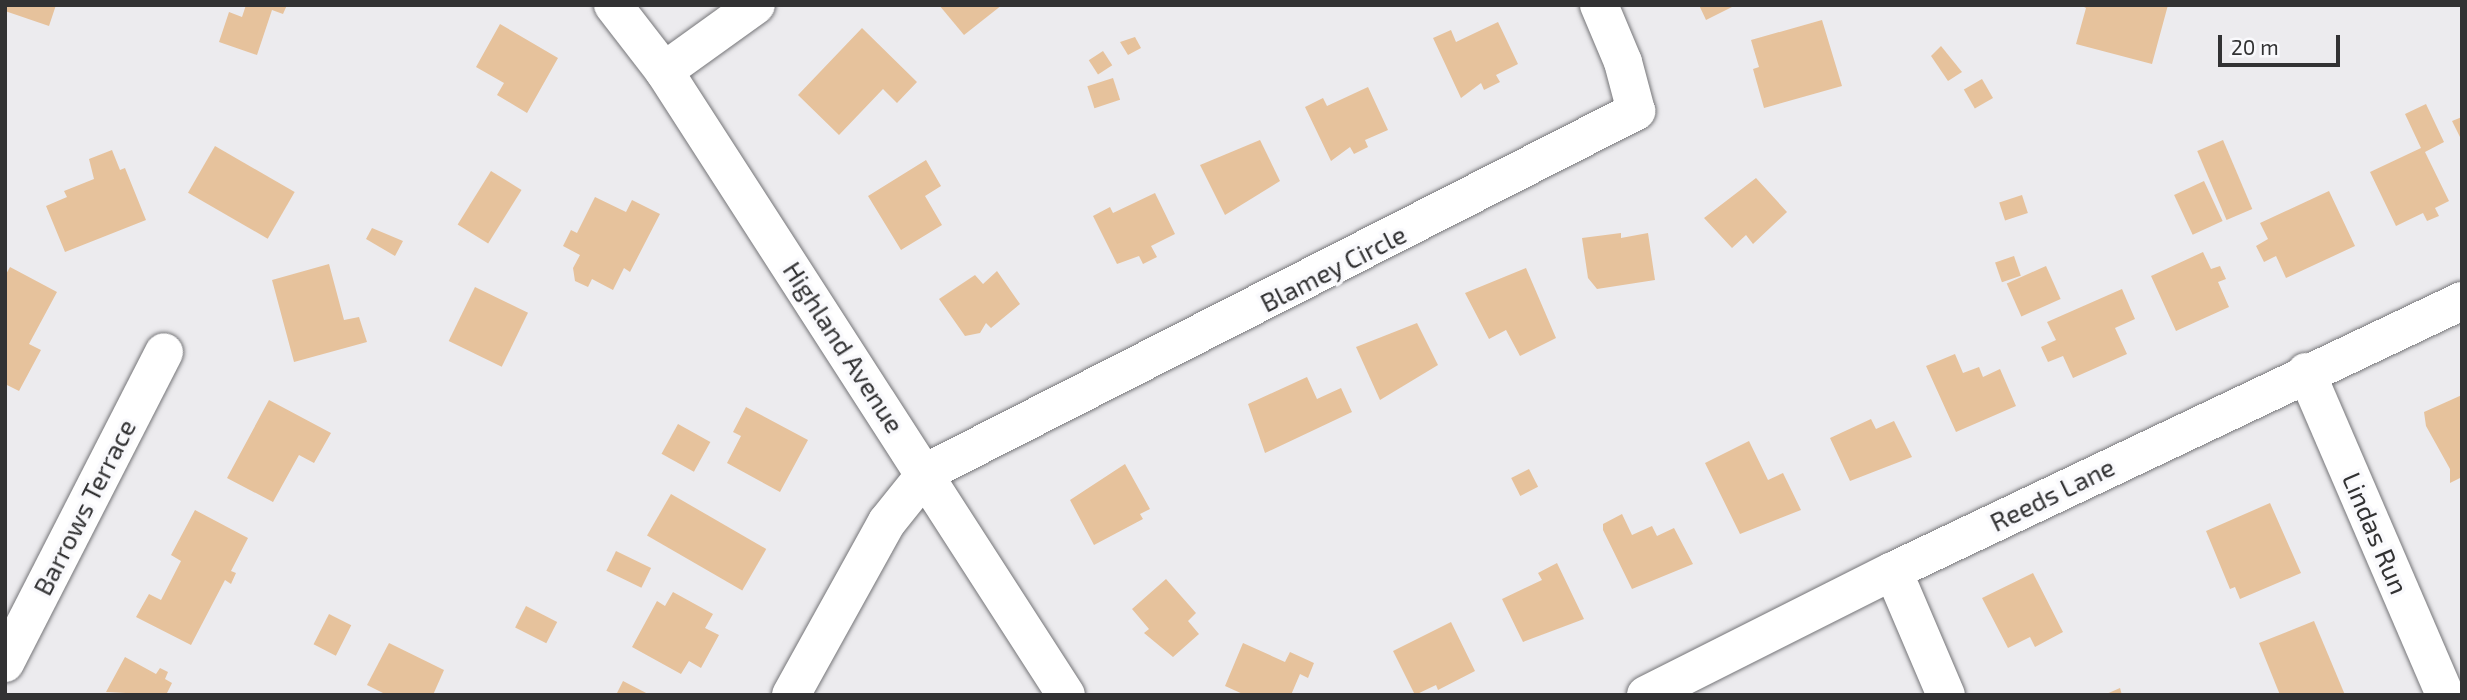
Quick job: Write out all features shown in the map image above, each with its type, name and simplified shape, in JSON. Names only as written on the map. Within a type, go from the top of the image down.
[{"type":"street","name":"Highland Avenue","points":[[614,5],[664,71],[927,472],[1066,695]]},
{"type":"street","points":[[664,71],[756,5]]},
{"type":"street","name":"Blamey Circle","points":[[927,472],[1636,111],[1623,62],[1599,5]]},
{"type":"street","name":"Reeds Lane","points":[[1646,695],[1892,571],[2306,372],[2462,301]]},
{"type":"street","name":"Barrows Terrace","points":[[5,663],[164,352]]},
{"type":"street","name":"Lindas Run","points":[[2306,372],[2445,695]]},
{"type":"street","points":[[791,695],[887,522],[927,472]]},
{"type":"street","points":[[1892,571],[1946,695]]},
{"type":"building","points":[[5,5],[56,5],[49,26],[5,11]]},
{"type":"building","points":[[246,5],[287,5],[283,14],[272,10],[257,55],[219,42],[229,12],[242,17]]},
{"type":"building","points":[[939,5],[1002,5],[964,35]]},
{"type":"building","points":[[1699,5],[1736,5],[1706,20]]},
{"type":"building","points":[[2080,5],[2168,5],[2152,64],[2076,44],[2086,8]]},
{"type":"building","points":[[1822,20],[1842,86],[1764,108],[1753,69],[1759,67],[1751,40]]},
{"type":"building","points":[[1498,22],[1518,64],[1496,75],[1500,82],[1484,90],[1481,83],[1461,98],[1433,38],[1451,30],[1456,42]]},
{"type":"building","points":[[500,24],[558,58],[527,113],[497,95],[504,83],[476,67]]},
{"type":"building","points":[[862,28],[917,82],[897,103],[883,89],[839,135],[798,95]]},
{"type":"building","points":[[1135,37],[1141,48],[1128,55],[1120,42]]},
{"type":"building","points":[[1941,46],[1962,72],[1948,81],[1931,56]]},
{"type":"building","points":[[1103,51],[1112,65],[1098,75],[1089,60]]},
{"type":"building","points":[[1113,78],[1120,100],[1094,108],[1087,86]]},
{"type":"building","points":[[1982,79],[1993,98],[1975,109],[1964,90]]},
{"type":"building","points":[[1368,87],[1388,130],[1365,140],[1368,147],[1354,154],[1350,147],[1331,161],[1305,107],[1323,98],[1327,106]]},
{"type":"building","points":[[2426,104],[2444,142],[2425,152],[2449,201],[2435,208],[2439,216],[2427,221],[2423,213],[2396,226],[2370,172],[2421,148],[2405,114]]},
{"type":"building","points":[[2462,117],[2462,141],[2452,121]]},
{"type":"building","points":[[1260,140],[1280,181],[1225,215],[1200,165]]},
{"type":"building","points":[[2223,140],[2252,209],[2227,220],[2197,151]]},
{"type":"building","points":[[215,146],[295,192],[268,239],[188,193]]},
{"type":"building","points":[[112,150],[120,170],[125,168],[146,220],[65,252],[46,206],[67,197],[64,191],[94,179],[89,159]]},
{"type":"building","points":[[926,160],[941,186],[925,196],[942,225],[901,250],[868,196]]},
{"type":"building","points":[[491,171],[522,190],[488,244],[458,224]]},
{"type":"building","points":[[1756,178],[1787,212],[1753,244],[1746,235],[1732,248],[1704,218]]},
{"type":"building","points":[[2204,181],[2223,221],[2193,235],[2174,195]]},
{"type":"building","points":[[2329,191],[2355,246],[2286,278],[2276,256],[2264,262],[2256,246],[2268,239],[2260,223]]},
{"type":"building","points":[[1155,193],[1175,234],[1151,246],[1157,257],[1143,264],[1139,256],[1117,264],[1093,216],[1110,207],[1113,213]]},
{"type":"building","points":[[2022,195],[2028,213],[2005,220],[1999,202]]},
{"type":"building","points":[[595,197],[626,212],[632,200],[660,214],[630,272],[624,268],[613,290],[592,279],[588,287],[575,281],[573,268],[580,255],[563,246],[571,230],[577,233]]},
{"type":"building","points":[[372,228],[403,241],[395,256],[366,239]]},
{"type":"building","points":[[1621,233],[1621,238],[1648,233],[1655,280],[1597,289],[1588,278],[1582,238]]},
{"type":"building","points":[[2203,252],[2211,269],[2220,266],[2226,279],[2218,282],[2229,307],[2176,331],[2151,276]]},
{"type":"building","points":[[2014,256],[2021,276],[2002,282],[1995,263]]},
{"type":"building","points":[[329,264],[344,320],[359,317],[367,342],[294,362],[272,280]]},
{"type":"building","points":[[2046,266],[2061,299],[2021,316],[2007,283]]},
{"type":"building","points":[[10,267],[57,292],[29,344],[41,350],[19,391],[5,384],[5,276]]},
{"type":"building","points":[[1526,268],[1556,338],[1520,356],[1506,330],[1489,339],[1465,293]]},
{"type":"building","points":[[997,271],[1020,304],[991,328],[986,323],[980,333],[965,336],[939,299],[975,275],[983,284]]},
{"type":"building","points":[[475,287],[528,313],[502,367],[449,341]]},
{"type":"building","points":[[2122,289],[2135,319],[2115,328],[2127,354],[2073,378],[2063,356],[2048,362],[2041,347],[2056,340],[2047,322]]},
{"type":"building","points":[[1417,323],[1438,365],[1380,400],[1356,347]]},
{"type":"building","points":[[1955,354],[1963,373],[1979,367],[1983,377],[2000,369],[2016,406],[1956,432],[1926,366]]},
{"type":"building","points":[[1307,377],[1317,399],[1341,388],[1352,412],[1265,453],[1248,404]]},
{"type":"building","points":[[2462,395],[2462,477],[2450,483],[2450,469],[2426,426],[2424,412]]},
{"type":"building","points":[[269,400],[331,433],[314,463],[299,455],[273,502],[227,478]]},
{"type":"building","points":[[746,407],[808,440],[780,492],[727,463],[741,436],[733,432]]},
{"type":"building","points":[[1871,419],[1876,429],[1894,421],[1912,457],[1850,481],[1830,438]]},
{"type":"building","points":[[678,424],[710,442],[694,472],[662,454]]},
{"type":"building","points":[[1749,441],[1768,480],[1783,473],[1801,510],[1740,534],[1705,463]]},
{"type":"building","points":[[1125,464],[1150,509],[1140,514],[1143,519],[1094,545],[1070,500]]},
{"type":"building","points":[[1529,469],[1538,487],[1520,496],[1511,478]]},
{"type":"building","points":[[671,494],[766,549],[742,591],[647,536]]},
{"type":"building","points":[[2270,503],[2301,573],[2240,599],[2235,587],[2230,589],[2206,531]]},
{"type":"building","points":[[195,510],[248,538],[231,571],[236,573],[231,584],[225,580],[191,645],[136,617],[149,594],[161,600],[181,561],[171,555]]},
{"type":"building","points":[[1622,514],[1632,535],[1652,526],[1657,536],[1674,528],[1693,564],[1632,589],[1603,530],[1603,524]]},
{"type":"building","points":[[616,551],[651,568],[641,588],[606,571]]},
{"type":"building","points":[[1557,563],[1584,619],[1523,642],[1502,599],[1542,580],[1538,573]]},
{"type":"building","points":[[2033,573],[2063,632],[2035,647],[2030,637],[2008,648],[1982,598]]},
{"type":"building","points":[[1166,579],[1196,613],[1188,621],[1199,634],[1173,657],[1144,633],[1149,629],[1132,609]]},
{"type":"building","points":[[673,592],[713,614],[705,628],[719,635],[701,668],[689,661],[681,674],[632,647],[657,601],[665,606]]},
{"type":"building","points":[[526,606],[557,622],[546,643],[515,627]]},
{"type":"building","points":[[329,614],[351,625],[336,656],[314,644]]},
{"type":"building","points":[[2314,621],[2345,695],[2280,695],[2259,643]]},
{"type":"building","points":[[1451,622],[1475,671],[1438,690],[1436,685],[1415,695],[1393,651]]},
{"type":"building","points":[[389,643],[444,670],[433,695],[387,695],[367,685]]},
{"type":"building","points":[[1243,643],[1285,662],[1290,652],[1314,663],[1308,678],[1300,674],[1291,695],[1245,695],[1225,686]]},
{"type":"building","points":[[125,657],[156,674],[160,668],[168,672],[165,679],[172,683],[166,695],[106,692]]},
{"type":"building","points":[[623,681],[650,695],[616,695]]},
{"type":"building","points":[[2120,688],[2122,695],[2104,695]]}]
